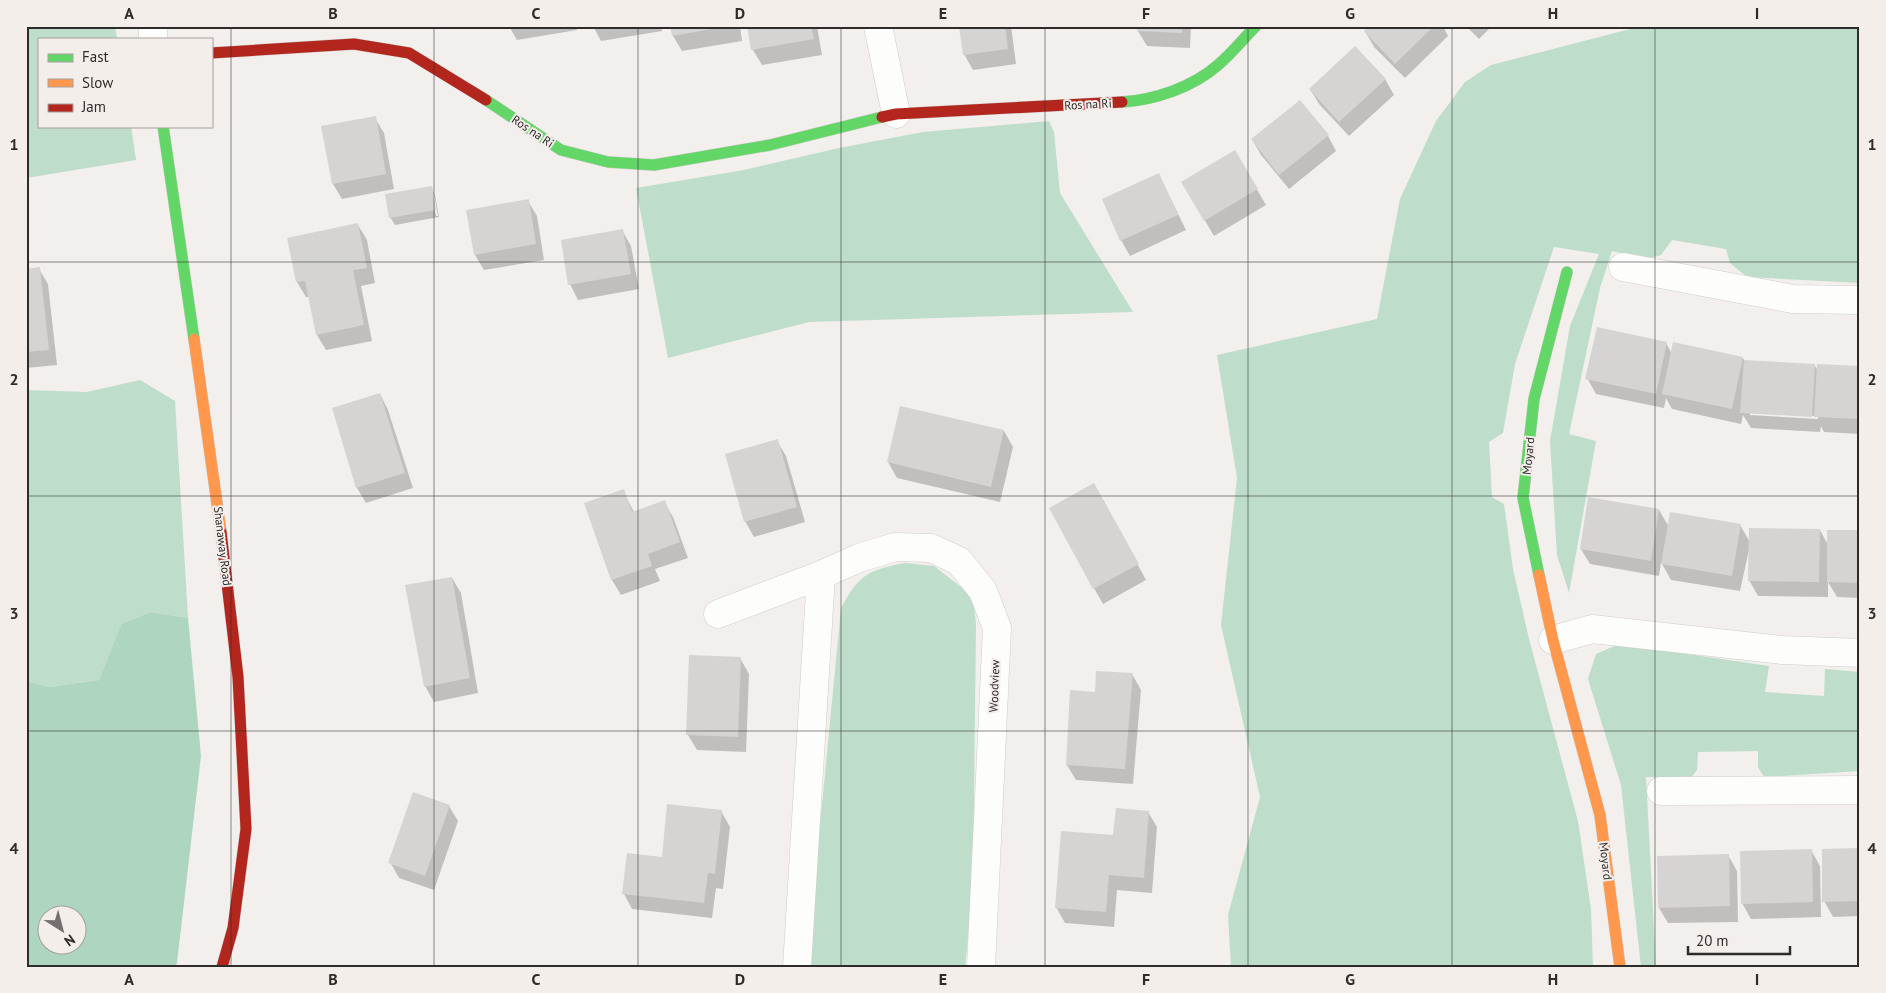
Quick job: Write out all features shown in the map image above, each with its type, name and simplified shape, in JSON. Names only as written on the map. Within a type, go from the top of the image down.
[{"type":"street","points":[[878,26],[896,114]]},
{"type":"street","name":"Ros na Ri","points":[[212,53],[354,44],[409,53],[455,79],[561,150],[608,162],[654,165],[770,145],[896,114],[1139,101],[1182,88],[1217,66],[1256,26]]},
{"type":"street","name":"Shanaway Road","points":[[163,128],[222,538],[238,677],[246,829],[233,928],[222,967]]},
{"type":"street","points":[[1623,267],[1793,299],[1860,300]]},
{"type":"street","name":"Moyard","points":[[1568,272],[1534,399],[1523,498],[1553,640],[1600,815],[1620,967]]},
{"type":"street","name":"Woodview","points":[[718,614],[821,575],[859,558],[895,547],[931,548],[959,561],[983,591],[997,628],[981,967]]},
{"type":"street","points":[[797,967],[821,575]]},
{"type":"street","points":[[1553,640],[1592,629],[1782,650],[1860,654]]},
{"type":"street","points":[[1661,791],[1860,790]]},
{"type":"green space","points":[[26,26],[115,26],[117,38],[38,38],[38,128],[131,128],[136,160],[26,178]]},
{"type":"green space","points":[[1642,26],[1860,26],[1860,283],[1747,277],[1730,263],[1726,249],[1672,240],[1661,255],[1647,259],[1612,251],[1600,288],[1569,434],[1596,441],[1569,593],[1557,555],[1550,441],[1570,326],[1599,254],[1554,247],[1515,364],[1503,433],[1489,442],[1492,497],[1504,504],[1513,569],[1529,639],[1578,821],[1591,909],[1593,967],[1231,967],[1228,915],[1260,797],[1221,625],[1237,478],[1217,355],[1377,319],[1400,199],[1436,121],[1465,82],[1491,65]]},
{"type":"green space","points":[[1049,121],[1054,132],[1060,193],[1133,312],[809,322],[668,358],[636,188],[744,170],[839,148],[923,132]]},
{"type":"green space","points":[[140,380],[175,401],[188,618],[151,612],[121,624],[99,680],[49,687],[26,681],[26,390],[87,392]]},
{"type":"green space","points":[[905,563],[934,566],[966,591],[974,606],[976,624],[973,890],[965,967],[811,967],[814,888],[841,608],[847,597],[866,575],[882,568]]},
{"type":"green space","points":[[151,612],[188,618],[201,756],[175,967],[26,967],[26,681],[49,687],[99,680],[121,624]]},
{"type":"green space","points":[[1619,644],[1769,666],[1765,692],[1824,696],[1825,669],[1860,672],[1860,771],[1764,777],[1758,767],[1758,751],[1698,752],[1697,770],[1691,778],[1646,777],[1656,967],[1641,967],[1621,785],[1588,679],[1596,654]]},
{"type":"building","points":[[670,26],[723,26],[723,27],[672,36]]},
{"type":"building","points":[[747,26],[811,26],[814,39],[751,50]]},
{"type":"building","points":[[959,26],[1005,26],[1008,49],[963,55]]},
{"type":"building","points":[[1137,26],[1182,26],[1182,33],[1137,31]]},
{"type":"building","points":[[1369,26],[1434,26],[1395,64],[1364,31]]},
{"type":"building","points":[[1355,46],[1386,79],[1339,122],[1309,89]]},
{"type":"building","points":[[1300,100],[1329,135],[1279,175],[1251,139]]},
{"type":"building","points":[[376,116],[386,174],[332,184],[321,126]]},
{"type":"building","points":[[1235,150],[1258,189],[1204,221],[1181,182]]},
{"type":"building","points":[[1159,173],[1178,215],[1120,241],[1102,199]]},
{"type":"building","points":[[432,186],[436,210],[389,218],[385,194]]},
{"type":"building","points":[[529,199],[536,244],[474,255],[466,210]]},
{"type":"building","points":[[358,223],[367,268],[353,270],[364,325],[316,335],[305,281],[296,282],[287,238]]},
{"type":"building","points":[[623,229],[631,274],[568,285],[561,240]]},
{"type":"building","points":[[40,267],[49,350],[26,352],[26,269]]},
{"type":"building","points":[[1597,327],[1667,342],[1656,394],[1585,379]]},
{"type":"building","points":[[1673,342],[1743,357],[1732,409],[1662,394]]},
{"type":"building","points":[[1744,360],[1815,364],[1812,417],[1740,413]]},
{"type":"building","points":[[1817,364],[1860,366],[1860,419],[1814,417]]},
{"type":"building","points":[[380,393],[405,473],[356,488],[332,408]]},
{"type":"building","points":[[900,406],[1004,430],[991,487],[887,462]]},
{"type":"building","points":[[778,439],[797,507],[744,522],[725,454]]},
{"type":"building","points":[[1094,483],[1139,564],[1093,589],[1049,508]]},
{"type":"building","points":[[624,489],[632,512],[665,500],[680,542],[648,554],[652,566],[611,580],[584,503]]},
{"type":"building","points":[[1588,497],[1659,509],[1651,561],[1580,549]]},
{"type":"building","points":[[1670,512],[1741,524],[1732,576],[1661,564]]},
{"type":"building","points":[[1749,528],[1820,529],[1819,582],[1748,581]]},
{"type":"building","points":[[1827,530],[1860,530],[1860,583],[1827,582]]},
{"type":"building","points":[[452,577],[470,678],[424,687],[405,585]]},
{"type":"building","points":[[689,655],[741,657],[738,737],[686,735]]},
{"type":"building","points":[[1096,671],[1133,673],[1125,769],[1066,765],[1070,690],[1095,692]]},
{"type":"building","points":[[413,792],[450,805],[425,876],[388,863]]},
{"type":"building","points":[[667,804],[722,810],[715,874],[708,873],[704,903],[622,894],[627,853],[662,857]]},
{"type":"building","points":[[1116,808],[1149,811],[1144,878],[1109,875],[1106,912],[1055,908],[1061,831],[1113,835]]},
{"type":"building","points":[[1858,848],[1860,901],[1822,902],[1822,849]]},
{"type":"building","points":[[1812,849],[1813,902],[1741,904],[1740,851]]},
{"type":"building","points":[[1729,854],[1730,906],[1658,908],[1657,856]]},
{"type":"traffic: fast","points":[[1122,102],[1160,95],[1197,80],[1223,60],[1256,26]]},
{"type":"traffic: fast","points":[[486,100],[561,150],[608,162],[654,165],[770,145],[882,117]]},
{"type":"traffic: fast","points":[[163,128],[194,339]]},
{"type":"traffic: fast","points":[[1539,575],[1523,498],[1534,399],[1567,272]]},
{"type":"traffic: slow","points":[[194,339],[221,532]]},
{"type":"traffic: slow","points":[[1539,575],[1553,640],[1600,815],[1620,967]]},
{"type":"traffic: jam","points":[[212,53],[354,44],[409,53],[486,100]]},
{"type":"traffic: jam","points":[[882,117],[896,114],[1122,102]]},
{"type":"traffic: jam","points":[[221,532],[238,677],[246,829],[233,928],[222,967]]}]
